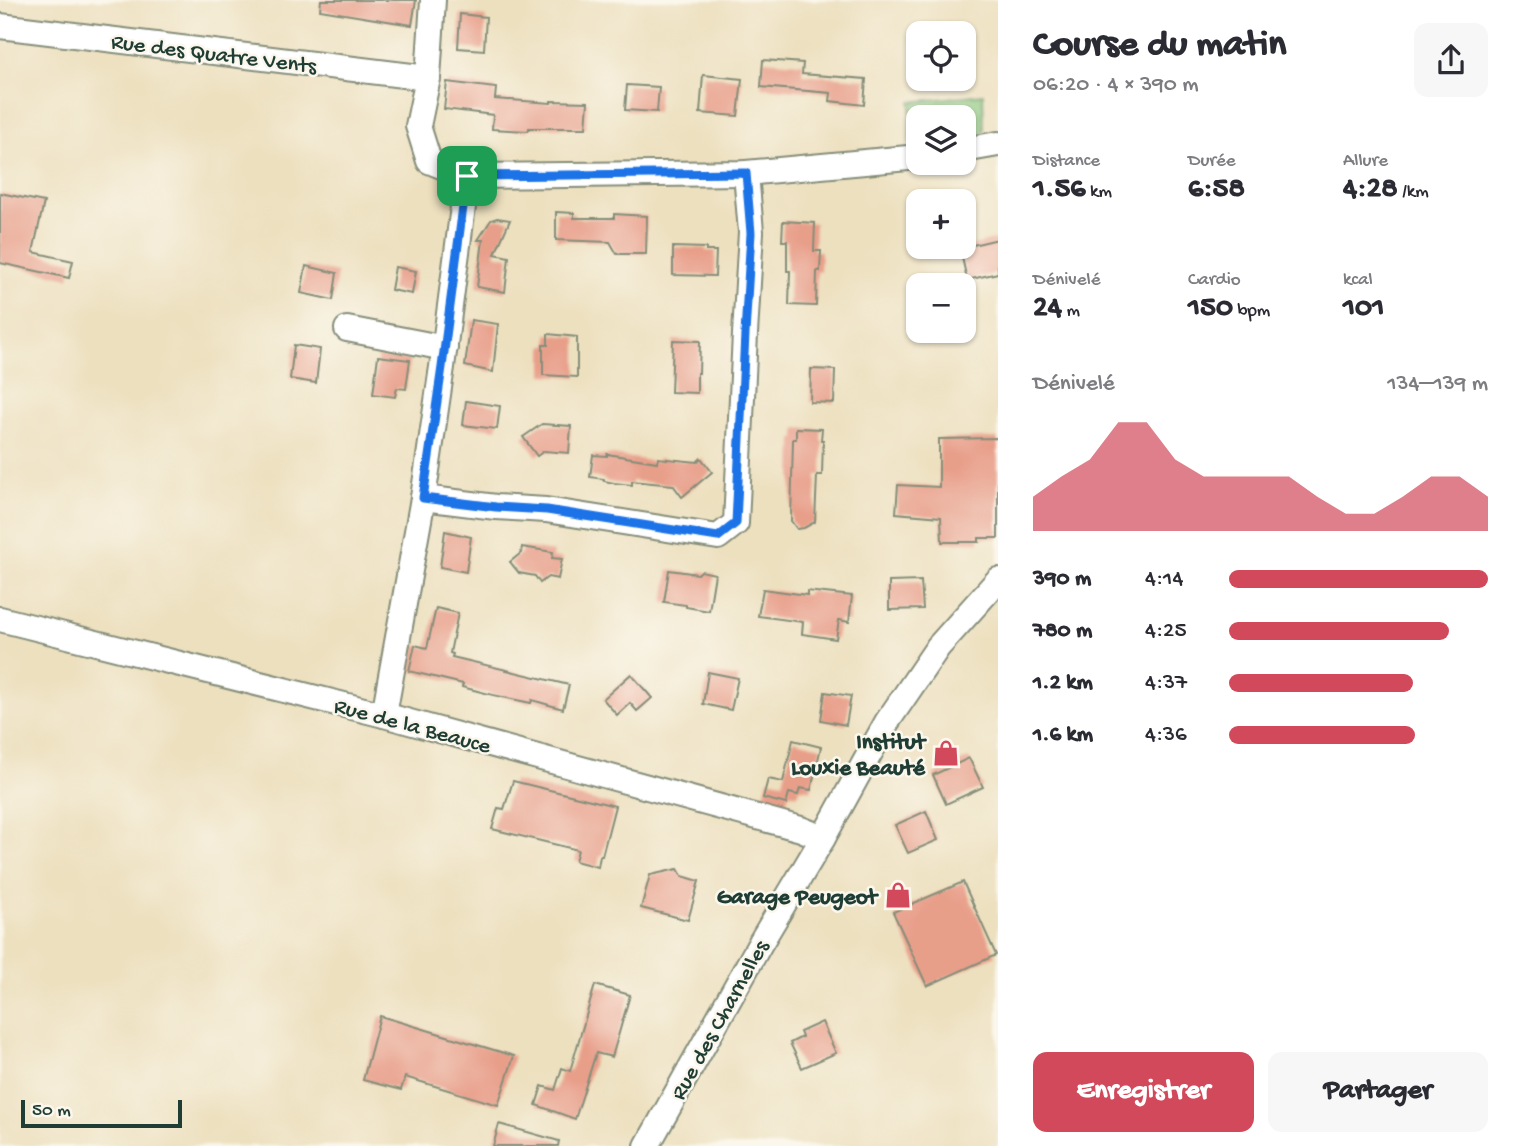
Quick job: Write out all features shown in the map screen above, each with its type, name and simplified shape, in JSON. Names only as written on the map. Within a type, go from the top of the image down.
[{"type":"street","points":[[433,0],[428,78],[418,126],[429,161],[467,176],[746,173],[906,158]]},
{"type":"street","name":"Rue des Quatre Vents","points":[[0,26],[428,78]]},
{"type":"street","points":[[976,148],[998,144]]},
{"type":"street","points":[[423,498],[547,510],[718,537],[736,523],[751,233],[746,173]]},
{"type":"street","points":[[384,715],[423,498],[467,176]]},
{"type":"street","points":[[347,329],[445,348]]},
{"type":"street","name":"Rue des Charnelles","points":[[647,1146],[887,722],[938,647],[998,580]]},
{"type":"street","name":"Rue de la Beauce","points":[[0,619],[384,715],[800,829],[823,838]]},
{"type":"green space","points":[[983,94],[984,132],[976,133],[976,105],[911,105],[911,102]]},
{"type":"building","points":[[321,0],[416,0],[412,25],[320,10]]},
{"type":"building","points":[[460,14],[486,17],[484,50],[458,48]]},
{"type":"building","points":[[763,60],[803,63],[802,74],[866,79],[864,105],[830,101],[831,93],[761,87]]},
{"type":"building","points":[[703,75],[742,79],[738,116],[700,113]]},
{"type":"building","points":[[447,82],[496,88],[495,99],[551,103],[588,102],[586,128],[529,128],[528,131],[492,129],[493,115],[444,109]]},
{"type":"building","points":[[627,85],[659,87],[657,112],[625,110]]},
{"type":"building","points":[[0,193],[44,202],[33,252],[73,261],[69,278],[0,263]]},
{"type":"building","points":[[556,212],[574,213],[574,218],[614,218],[614,214],[647,216],[646,254],[617,254],[610,242],[556,240]]},
{"type":"building","points":[[491,220],[510,220],[495,254],[509,257],[505,292],[477,287],[483,240],[478,240]]},
{"type":"building","points":[[783,221],[815,223],[814,251],[821,251],[820,271],[817,271],[816,306],[789,305],[790,271],[787,271],[787,241],[782,241]]},
{"type":"building","points":[[998,239],[998,273],[976,278],[976,273],[965,273],[962,259],[976,259],[976,244]]},
{"type":"building","points":[[673,247],[716,251],[715,276],[673,275]]},
{"type":"building","points":[[306,266],[337,273],[333,300],[301,293]]},
{"type":"building","points":[[395,267],[416,271],[412,294],[391,290]]},
{"type":"building","points":[[471,320],[498,324],[493,372],[465,366]]},
{"type":"building","points":[[548,334],[577,337],[577,377],[543,375],[543,345],[548,345]]},
{"type":"building","points":[[673,340],[700,341],[697,393],[671,392]]},
{"type":"building","points":[[294,345],[320,349],[316,383],[290,379]]},
{"type":"building","points":[[378,356],[410,360],[406,389],[397,388],[395,397],[373,394]]},
{"type":"building","points":[[811,369],[835,370],[834,403],[810,402]]},
{"type":"building","points":[[466,401],[500,406],[497,429],[463,425]]},
{"type":"building","points":[[542,424],[571,426],[569,453],[544,451],[537,456],[523,437]]},
{"type":"building","points":[[796,428],[822,429],[823,440],[822,475],[817,475],[815,522],[797,529],[791,521],[793,439],[796,439]]},
{"type":"building","points":[[998,438],[998,538],[979,538],[979,542],[942,542],[941,517],[896,513],[898,485],[939,487],[939,439]]},
{"type":"building","points":[[607,454],[657,462],[658,458],[697,462],[701,458],[712,472],[682,497],[673,485],[632,481],[632,485],[590,477],[593,455]]},
{"type":"building","points":[[445,531],[471,537],[466,572],[440,567]]},
{"type":"building","points":[[522,547],[553,552],[552,558],[562,559],[558,579],[548,577],[540,583],[535,576],[519,573],[510,562],[521,553]]},
{"type":"building","points":[[669,570],[715,574],[709,611],[664,602]]},
{"type":"building","points":[[921,581],[923,609],[889,610],[889,582]]},
{"type":"building","points":[[763,589],[807,595],[807,591],[852,596],[849,622],[839,620],[836,639],[802,634],[803,622],[758,616]]},
{"type":"building","points":[[436,608],[458,613],[450,653],[453,654],[452,657],[569,685],[563,709],[532,700],[531,703],[493,695],[462,687],[463,684],[409,671],[415,645],[427,648]]},
{"type":"building","points":[[708,672],[738,678],[731,710],[703,704]]},
{"type":"building","points":[[631,674],[652,698],[637,711],[630,703],[617,715],[603,699]]},
{"type":"building","points":[[825,692],[851,696],[846,725],[821,720]]},
{"type":"building","points":[[793,740],[821,747],[811,790],[800,788],[798,795],[789,793],[786,804],[763,798],[768,779],[783,782]]},
{"type":"building","points":[[969,758],[983,787],[946,804],[933,775]]},
{"type":"building","points":[[513,781],[615,806],[598,867],[575,861],[578,850],[492,829],[498,808],[504,809]]},
{"type":"building","points":[[926,811],[938,840],[908,853],[895,825]]},
{"type":"building","points":[[678,869],[682,876],[699,881],[688,920],[641,908],[650,875]]},
{"type":"building","points":[[963,882],[996,955],[927,986],[893,912]]},
{"type":"building","points":[[595,985],[630,995],[612,1057],[596,1053],[575,1119],[536,1105],[542,1086],[555,1090],[562,1068],[570,1071]]},
{"type":"building","points":[[380,1016],[514,1056],[498,1105],[405,1077],[401,1090],[363,1080]]},
{"type":"building","points":[[822,1022],[836,1053],[802,1068],[790,1043],[802,1037],[800,1032]]},
{"type":"building","points":[[499,1124],[559,1141],[558,1146],[493,1146]]},
{"type":"place","name":"Institut Louxie Beauté","points":[[946,753]]},
{"type":"place","name":"Garage Peugeot","points":[[898,895]]},
{"type":"route","points":[[746,173],[751,233],[736,523],[718,537],[547,510],[423,498],[467,176],[746,173]]}]
